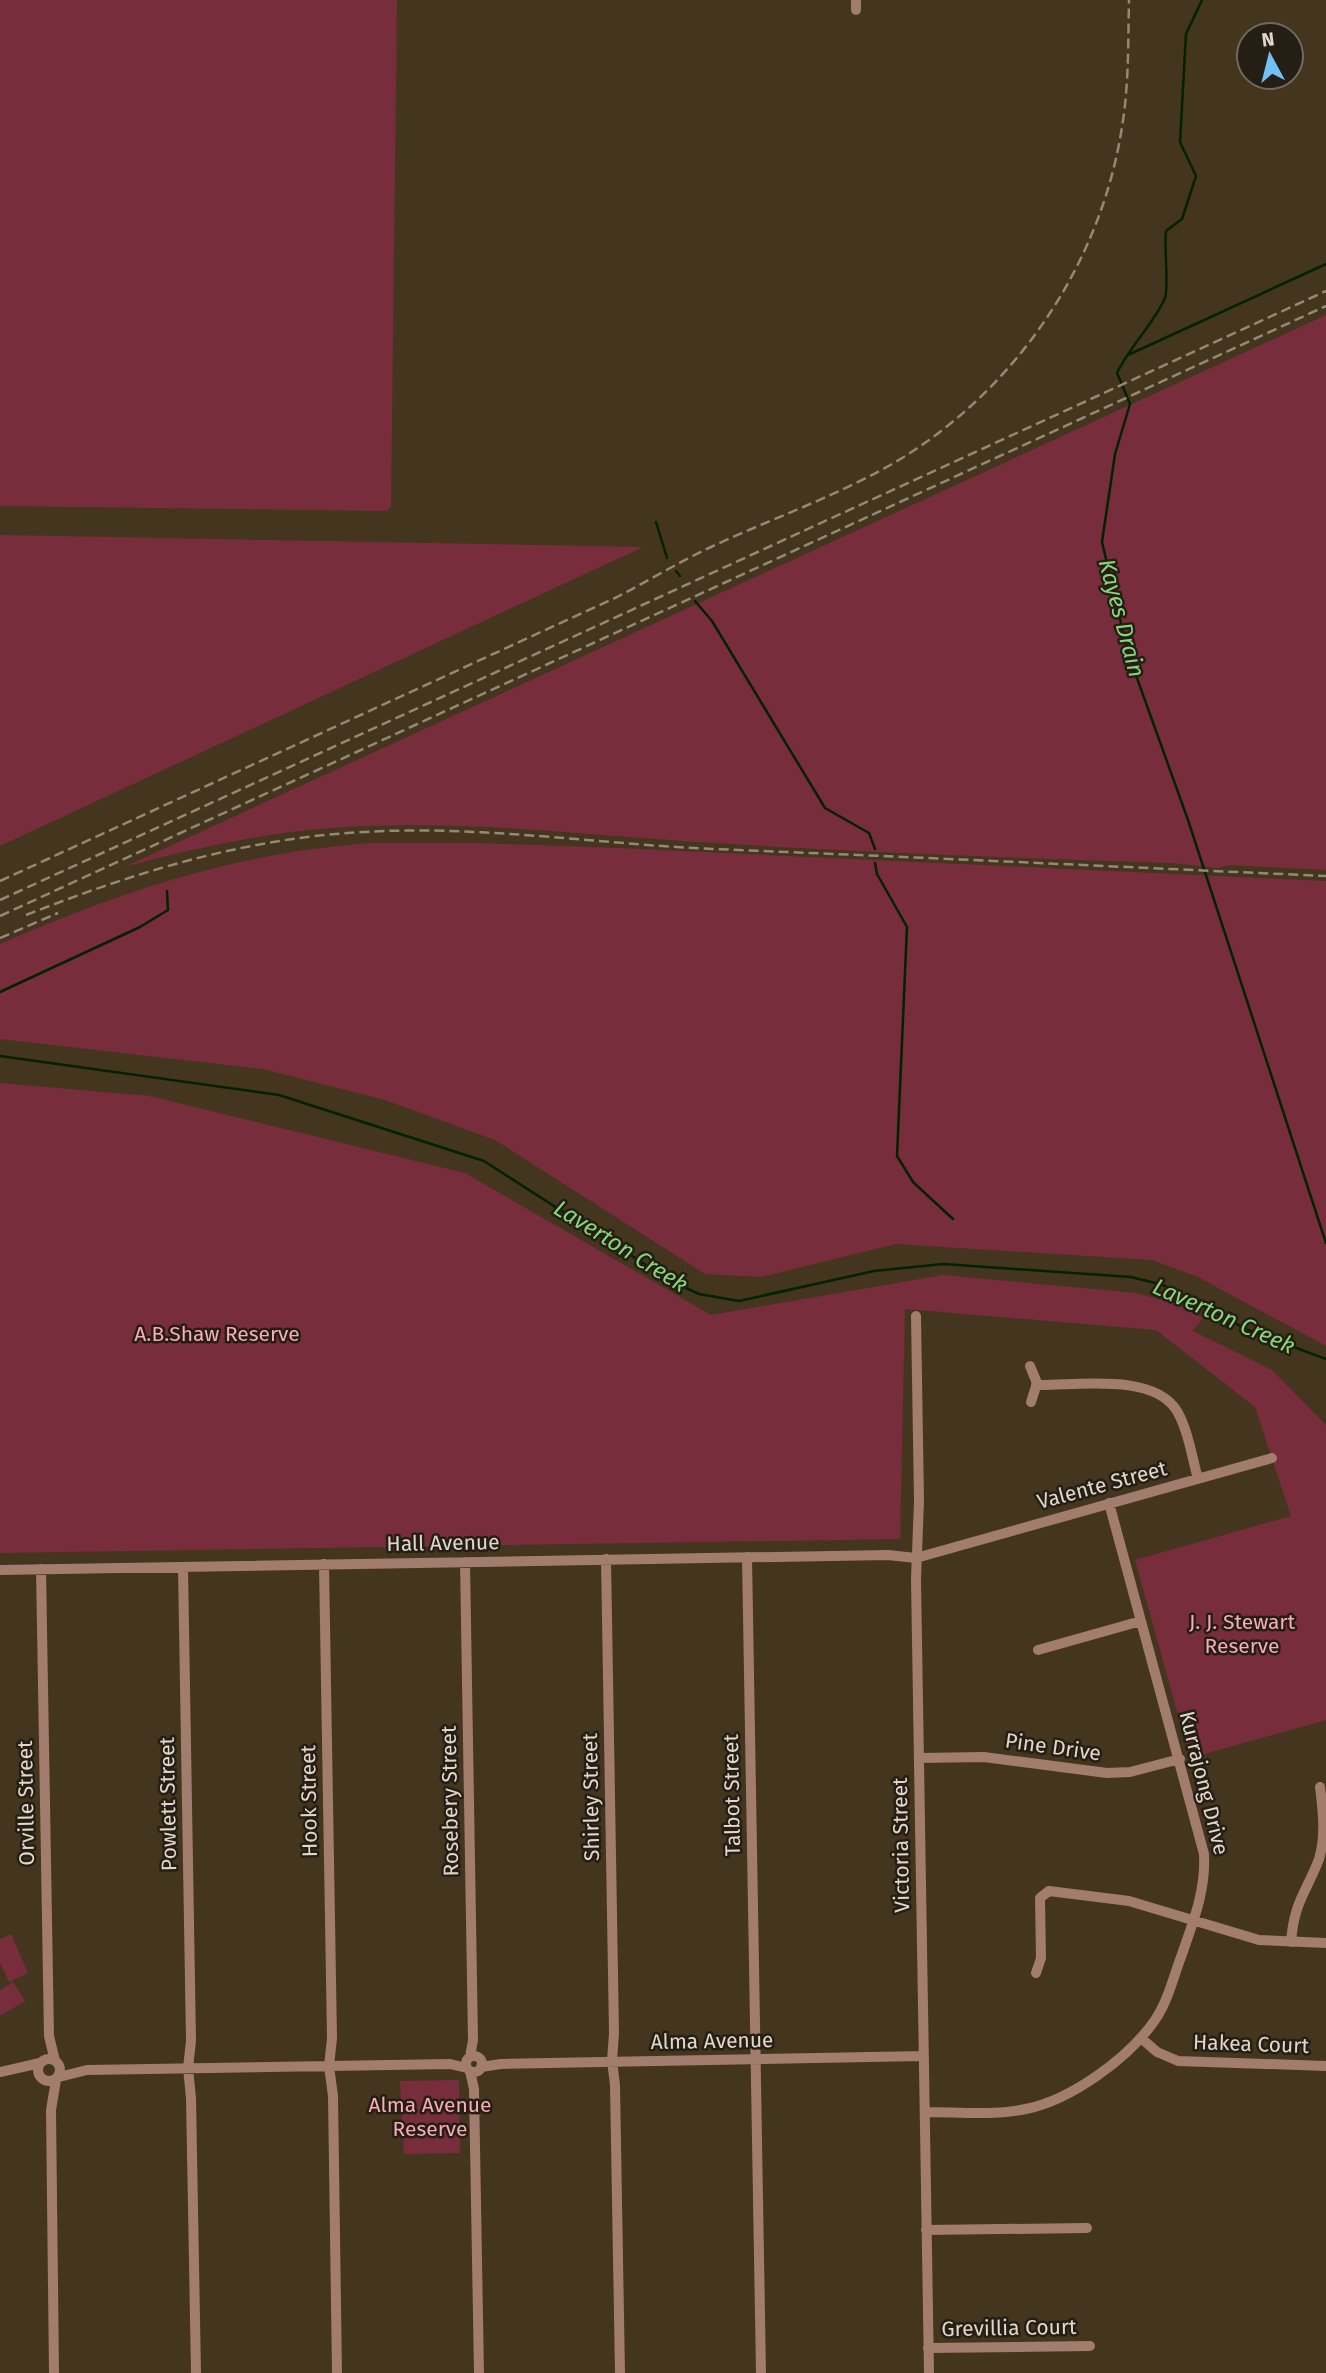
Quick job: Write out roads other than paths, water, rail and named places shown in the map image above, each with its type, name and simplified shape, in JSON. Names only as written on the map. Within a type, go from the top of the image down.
[{"type":"street","name":"Victoria Street","points":[[916,1316],[919,1501],[916,1554],[929,2373]]},
{"type":"street","points":[[1030,1366],[1037,1385],[1031,1402]]},
{"type":"street","points":[[1037,1385],[1131,1385],[1162,1396],[1175,1408],[1182,1421],[1198,1479]]},
{"type":"street","name":"Valente Street","points":[[916,1554],[943,1549],[1272,1458]]},
{"type":"street","name":"Kurrajong Drive","points":[[925,2112],[997,2113],[1025,2110],[1054,2101],[1078,2089],[1141,2038],[1165,2003],[1194,1920],[1203,1888],[1204,1854],[1109,1503]]},
{"type":"street","name":"Hall Avenue","points":[[0,1570],[916,1554]]},
{"type":"street","name":"Talbot Street","points":[[747,1557],[761,2373]]},
{"type":"street","name":"Shirley Street","points":[[606,1559],[620,2373]]},
{"type":"street","name":"Rosebery Street","points":[[465,1562],[479,2373]]},
{"type":"street","name":"Hook Street","points":[[324,1564],[337,2373]]},
{"type":"street","name":"Powlett Street","points":[[183,1567],[195,2373]]},
{"type":"street","name":"Orville Street","points":[[41,1569],[49,2036],[38,2069],[42,2079]]},
{"type":"street","points":[[1038,1650],[1141,1621]]},
{"type":"street","name":"Pine Drive","points":[[919,1758],[984,1757],[1107,1773],[1130,1772],[1180,1759]]},
{"type":"street","points":[[1291,1942],[1297,1903],[1319,1859],[1323,1840],[1320,1787]]},
{"type":"street","points":[[1036,1973],[1041,1958],[1040,1898],[1049,1891],[1129,1901],[1249,1938],[1326,1943]]},
{"type":"street","name":"Orville Street","points":[[49,2036],[57,2062],[57,2079]]},
{"type":"street","name":"Hakea Court","points":[[1141,2038],[1157,2052],[1178,2061],[1326,2066]]},
{"type":"street","name":"Alma Avenue","points":[[42,2079],[57,2079],[87,2070],[924,2056]]},
{"type":"street","points":[[4,2072],[42,2062]]},
{"type":"street","name":"Alma Avenue","points":[[42,2062],[57,2062],[87,2070]]},
{"type":"street","points":[[4,2072],[42,2079],[51,2110]]},
{"type":"street","points":[[54,2373],[51,2110],[57,2079]]},
{"type":"street","points":[[926,2230],[1087,2228]]},
{"type":"street","name":"Grevillia Court","points":[[928,2348],[1090,2346]]},
{"type":"waterway","name":"Kayes Drain","points":[[1202,0],[1186,34],[1180,142],[1196,176],[1182,219],[1166,231],[1165,298],[1117,373],[1130,404],[1115,454],[1102,542],[1128,653],[1188,820],[1326,1243]]},
{"type":"waterway","points":[[1128,355],[1326,264]]},
{"type":"waterway","points":[[656,522],[667,558]]},
{"type":"waterway","points":[[676,571],[680,576]]},
{"type":"waterway","points":[[695,601],[712,621],[825,808],[869,833],[875,849]]},
{"type":"waterway","points":[[875,863],[877,874],[907,927],[897,1156],[913,1182],[953,1219]]},
{"type":"waterway","points":[[0,992],[140,927],[168,910],[167,891]]},
{"type":"waterway","name":"Laverton Creek","points":[[0,1056],[279,1095],[484,1161],[671,1281],[699,1294],[739,1301],[874,1271],[943,1264],[1131,1277],[1163,1285],[1248,1330],[1326,1359]]},
{"type":"railway","points":[[0,881],[617,597],[711,547],[866,478],[915,450],[960,416],[1000,377],[1036,333],[1066,286],[1091,235],[1110,182],[1122,127],[1127,79],[1129,0]]},
{"type":"railway","points":[[0,900],[1326,291]]},
{"type":"railway","points":[[0,916],[1326,306]]},
{"type":"railway","points":[[26,915],[150,871],[192,860],[276,841],[364,832],[495,833],[669,847],[1326,876]]},
{"type":"railway","points":[[0,938],[58,913]]},
{"type":"park label","name":"A.B.Shaw Reserve","points":[[217,1334]]},
{"type":"park label","name":"J. J. Stewart Reserve","points":[[1242,1634]]},
{"type":"park label","name":"Alma Avenue Reserve","points":[[430,2117]]}]
